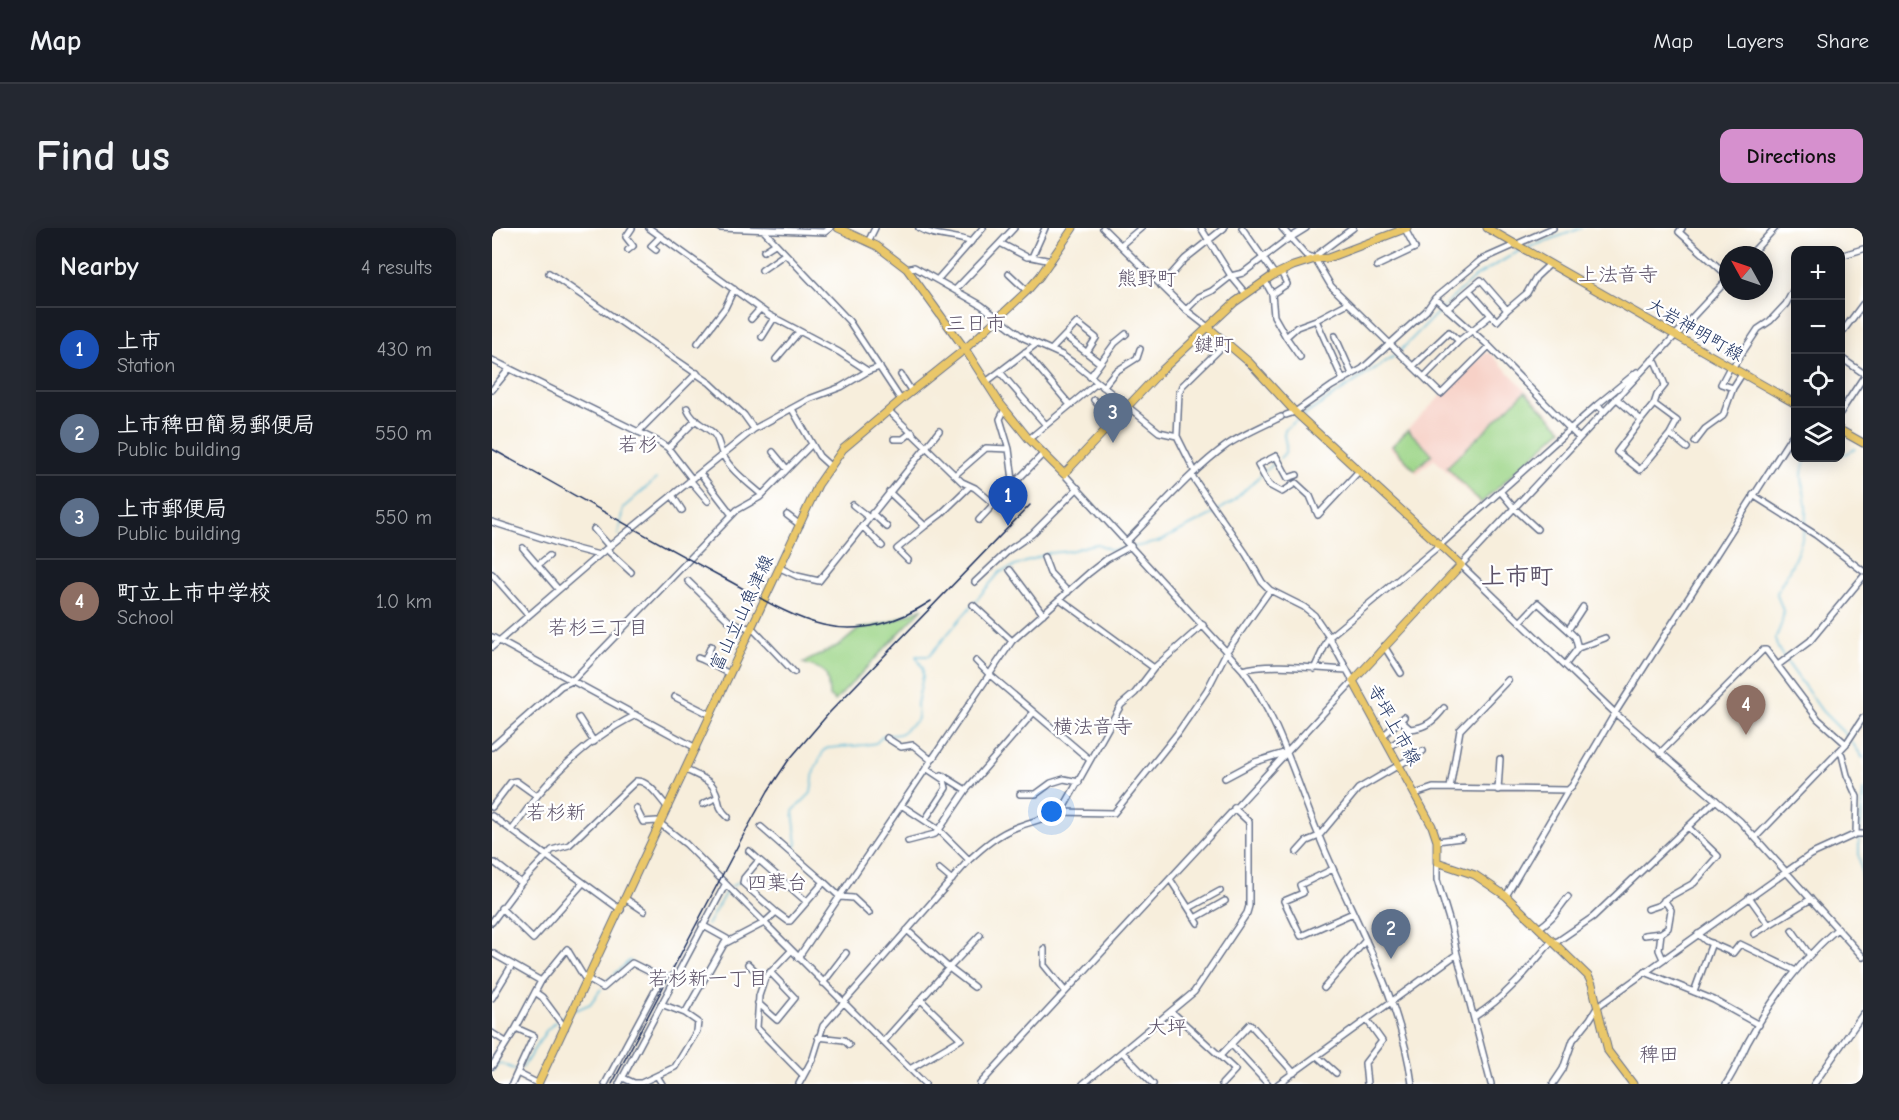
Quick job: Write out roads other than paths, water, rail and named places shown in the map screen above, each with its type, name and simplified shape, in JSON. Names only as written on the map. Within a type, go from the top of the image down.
[{"type":"main road","points":[[838,228],[877,246],[907,270],[965,349],[1005,409],[1029,439],[1064,474],[1160,372],[1246,294],[1278,274],[1315,259],[1328,258],[1406,228]]},
{"type":"main road","name":"富山立山魚津線","points":[[539,1084],[751,628],[830,466],[843,449],[999,319],[1027,291],[1074,228]]},
{"type":"main road","name":"大岩神明町線","points":[[1487,228],[1791,401]]},
{"type":"main road","points":[[1209,328],[1250,363],[1295,412],[1461,565]]},
{"type":"main road","points":[[1845,433],[1863,443]]},
{"type":"main road","name":"寺坪上市線","points":[[1437,862],[1437,841],[1432,826],[1353,681],[1461,565]]},
{"type":"main road","points":[[1437,862],[1475,875],[1506,896],[1588,975],[1598,1005],[1608,1051],[1633,1084]]},
{"type":"street","points":[[628,250],[633,246],[626,237],[632,228]]},
{"type":"street","points":[[649,228],[760,309],[839,352],[868,371]]},
{"type":"street","points":[[720,228],[825,232],[830,228]]},
{"type":"street","points":[[867,242],[875,228]]},
{"type":"street","points":[[919,228],[925,232],[961,238],[970,242]]},
{"type":"street","points":[[937,280],[982,228]]},
{"type":"street","points":[[955,290],[1014,228]]},
{"type":"street","points":[[1032,257],[1045,228]]},
{"type":"street","points":[[1103,228],[1186,310],[1209,328]]},
{"type":"street","points":[[1121,245],[1141,228]]},
{"type":"street","points":[[1201,228],[1231,276],[1246,294]]},
{"type":"street","points":[[1161,286],[1185,260],[1224,228]]},
{"type":"street","points":[[1242,228],[1287,284],[1272,294]]},
{"type":"street","points":[[1282,228],[1305,254],[1315,259],[1331,286],[1441,394],[1489,346]]},
{"type":"street","points":[[1186,310],[1199,297],[1212,291],[1231,276],[1243,273],[1306,228]]},
{"type":"street","points":[[1315,259],[1318,254],[1353,228]]},
{"type":"street","points":[[1377,266],[1415,248],[1406,228]]},
{"type":"street","points":[[798,958],[1012,641],[1107,559],[1129,543],[1194,474],[1229,444],[1295,412],[1362,369],[1426,311],[1435,298],[1480,260],[1552,228]]},
{"type":"street","points":[[1682,228],[1679,232],[1719,269]]},
{"type":"street","points":[[1758,246],[1775,228]]},
{"type":"street","points":[[763,230],[849,321],[902,400]]},
{"type":"street","points":[[656,250],[651,246],[660,237]]},
{"type":"street","points":[[1000,243],[1027,257],[1051,261]]},
{"type":"street","points":[[764,251],[775,244]]},
{"type":"street","points":[[1845,254],[1863,249]]},
{"type":"street","points":[[762,270],[784,254]]},
{"type":"street","points":[[1469,290],[1497,321],[1527,293],[1536,277],[1550,264]]},
{"type":"street","points":[[907,270],[914,267],[975,301],[1019,335],[1062,355],[1159,432],[1177,436]]},
{"type":"street","points":[[549,273],[697,373],[744,415],[754,429]]},
{"type":"street","points":[[1009,274],[1027,291]]},
{"type":"street","points":[[1447,309],[1481,280],[1507,310]]},
{"type":"street","points":[[1265,281],[1272,294],[1274,316],[1300,357]]},
{"type":"street","points":[[1719,287],[1461,565],[1615,713],[1756,837],[1863,957]]},
{"type":"street","points":[[698,343],[724,308],[734,290]]},
{"type":"street","points":[[1733,388],[1721,384],[1758,329],[1770,321],[1786,304],[1791,294]]},
{"type":"street","points":[[1435,298],[1489,346],[1579,438]]},
{"type":"street","points":[[1286,337],[1297,327],[1348,303]]},
{"type":"street","points":[[1845,328],[1863,304]]},
{"type":"street","points":[[751,319],[760,309]]},
{"type":"street","points":[[1424,377],[1459,341],[1491,315]]},
{"type":"street","points":[[762,337],[774,318]]},
{"type":"street","points":[[1316,320],[1343,380]]},
{"type":"street","points":[[1051,350],[1077,323],[1096,338],[1087,352]]},
{"type":"street","points":[[776,359],[799,332]]},
{"type":"street","points":[[1413,366],[1449,332],[1459,341]]},
{"type":"street","points":[[1090,376],[1115,343],[1126,334]]},
{"type":"street","points":[[1065,336],[1100,363]]},
{"type":"street","points":[[1335,336],[1352,375]]},
{"type":"street","points":[[980,1084],[1353,681],[1314,615],[1304,607],[1270,590],[1262,582],[1194,474],[1177,436],[1178,403],[1182,386],[1226,343]]},
{"type":"street","points":[[986,382],[1036,344]]},
{"type":"street","points":[[1103,387],[1115,372],[1137,358],[1140,350]]},
{"type":"street","points":[[1025,352],[1070,405]]},
{"type":"street","points":[[492,360],[668,448],[708,501]]},
{"type":"street","points":[[1652,360],[1656,363],[1665,385],[1657,394],[1654,404],[1617,452],[1640,470],[1677,422],[1654,404]]},
{"type":"street","points":[[1845,360],[1863,373]]},
{"type":"street","points":[[492,647],[607,547],[754,429],[809,399],[841,387],[868,371],[880,367]]},
{"type":"street","points":[[492,390],[509,369]]},
{"type":"street","points":[[1314,669],[1329,637],[1440,545],[1597,405],[1636,372],[1643,370]]},
{"type":"street","points":[[1000,372],[1046,425]]},
{"type":"street","points":[[638,432],[697,373]]},
{"type":"street","points":[[1695,442],[1705,429],[1722,416],[1733,388],[1742,374]]},
{"type":"street","points":[[901,375],[912,392]]},
{"type":"street","points":[[1843,408],[1863,378]]},
{"type":"street","points":[[1029,439],[1097,383]]},
{"type":"street","points":[[1616,398],[1641,420]]},
{"type":"street","points":[[1094,400],[1112,422]]},
{"type":"street","points":[[1597,405],[1604,411]]},
{"type":"street","points":[[687,408],[696,420],[716,435],[723,455],[738,473],[762,495]]},
{"type":"street","points":[[792,409],[819,456],[830,466]]},
{"type":"street","points":[[1005,409],[1000,419],[1009,449],[1015,483]]},
{"type":"street","points":[[889,411],[962,482],[994,504]]},
{"type":"street","points":[[668,448],[696,420]]},
{"type":"street","points":[[780,568],[797,576],[819,581],[939,431]]},
{"type":"street","points":[[894,439],[903,440],[912,432]]},
{"type":"street","points":[[1670,434],[1687,448]]},
{"type":"street","points":[[1506,896],[1615,713],[1791,437]]},
{"type":"street","points":[[492,747],[561,686],[572,681],[740,507],[753,502],[762,495],[812,444]]},
{"type":"street","points":[[955,475],[986,448],[1009,449]]},
{"type":"street","points":[[773,452],[787,469]]},
{"type":"street","points":[[979,520],[1044,453]]},
{"type":"street","points":[[1297,474],[1288,478],[1276,456],[1258,465],[1269,486],[1282,492],[1296,483],[1310,496],[1318,515],[1359,471]]},
{"type":"street","points":[[700,472],[732,515]]},
{"type":"street","points":[[1064,474],[1244,670],[1262,698],[1333,869],[1392,1002],[1409,1060],[1412,1084]]},
{"type":"street","points":[[908,560],[897,549],[941,514],[970,486]]},
{"type":"street","points":[[975,582],[1009,550],[1032,534],[1078,488]]},
{"type":"street","points":[[1500,491],[1514,508],[1537,529]]},
{"type":"street","points":[[889,492],[925,526]]},
{"type":"street","points":[[672,495],[682,510]]},
{"type":"street","points":[[1754,495],[1816,535],[1863,571]]},
{"type":"street","points":[[853,505],[887,527]]},
{"type":"street","points":[[787,514],[800,525]]},
{"type":"street","points":[[492,522],[599,555]]},
{"type":"street","points":[[862,526],[882,546]]},
{"type":"street","points":[[594,529],[607,547],[631,572]]},
{"type":"street","points":[[523,548],[558,589]]},
{"type":"street","points":[[538,565],[549,556]]},
{"type":"street","points":[[1044,557],[1050,573],[1068,592]]},
{"type":"street","points":[[1010,570],[1043,614]]},
{"type":"street","points":[[492,574],[528,615]]},
{"type":"street","points":[[1778,665],[1810,642],[1863,577]]},
{"type":"street","points":[[688,581],[729,621],[751,628],[794,672]]},
{"type":"street","points":[[799,1084],[813,1058],[823,1026],[969,860],[988,842],[1017,827],[1058,812],[1114,813],[1177,734],[1207,690],[1227,651],[1270,590]]},
{"type":"street","points":[[1060,599],[1154,668]]},
{"type":"street","points":[[1520,622],[1538,603],[1575,637],[1578,648]]},
{"type":"street","points":[[973,606],[1012,641]]},
{"type":"street","points":[[1568,630],[1582,608]]},
{"type":"street","points":[[1058,812],[1070,798],[1121,705],[1135,693],[1154,668],[1203,625]]},
{"type":"street","points":[[492,637],[696,748]]},
{"type":"street","points":[[1564,665],[1578,648],[1605,638]]},
{"type":"street","points":[[705,660],[711,646]]},
{"type":"street","points":[[1384,646],[1401,673]]},
{"type":"street","points":[[1660,753],[1763,650],[1766,650],[1778,665],[1818,719],[1846,744]]},
{"type":"street","points":[[698,658],[730,674]]},
{"type":"street","points":[[976,661],[988,674],[1090,760]]},
{"type":"street","points":[[1244,670],[1250,668],[1347,670]]},
{"type":"street","points":[[1450,788],[1460,730],[1508,680]]},
{"type":"street","points":[[675,698],[711,715]]},
{"type":"street","points":[[1389,747],[1410,729],[1433,722],[1444,708]]},
{"type":"street","points":[[908,841],[935,834],[939,830],[966,790],[1033,713]]},
{"type":"street","points":[[512,830],[557,773],[611,729],[636,715]]},
{"type":"street","points":[[579,718],[594,742]]},
{"type":"street","points":[[1756,837],[1846,744],[1863,718]]},
{"type":"street","points":[[1383,736],[1402,719],[1410,729]]},
{"type":"street","points":[[887,738],[901,747],[913,745],[928,765],[944,780],[946,788],[925,820]]},
{"type":"street","points":[[1296,852],[1307,842],[1319,836],[1358,789],[1423,751]]},
{"type":"street","points":[[1839,751],[1857,797],[1856,834]]},
{"type":"street","points":[[1225,778],[1255,762],[1286,753]]},
{"type":"street","points":[[1498,790],[1500,759]]},
{"type":"street","points":[[928,765],[966,790]]},
{"type":"street","points":[[686,770],[701,777],[713,787],[719,809],[728,817]]},
{"type":"street","points":[[1020,794],[1036,794],[1051,783],[1064,779],[1079,782]]},
{"type":"street","points":[[492,807],[511,782],[516,780],[537,796]]},
{"type":"street","points":[[492,922],[501,908],[552,850],[569,845],[636,781],[646,782],[668,808]]},
{"type":"street","points":[[1415,794],[1433,788],[1568,790]]},
{"type":"street","points":[[703,804],[716,798]]},
{"type":"street","points":[[1474,1017],[1501,998],[1550,942],[1558,941],[1593,917],[1716,800]]},
{"type":"street","points":[[901,805],[939,830],[969,860]]},
{"type":"street","points":[[636,808],[643,822],[657,821],[686,844],[925,1084]]},
{"type":"street","points":[[1083,1084],[1194,992],[1247,913],[1250,822],[1234,808]]},
{"type":"street","points":[[492,816],[621,910]]},
{"type":"street","points":[[761,827],[840,897],[853,898],[869,913]]},
{"type":"street","points":[[1648,909],[1660,905],[1664,900],[1694,883],[1718,856],[1688,827]]},
{"type":"street","points":[[1553,1084],[1563,1069],[1573,1040],[1598,1005],[1810,855],[1856,834],[1863,834]]},
{"type":"street","points":[[1437,841],[1461,838]]},
{"type":"street","points":[[749,851],[807,902]]},
{"type":"street","points":[[759,860],[744,878],[743,883],[788,921],[824,882]]},
{"type":"street","points":[[1437,862],[1437,880],[1491,1084]]},
{"type":"street","points":[[492,863],[522,883]]},
{"type":"street","points":[[939,869],[952,880]]},
{"type":"street","points":[[1333,869],[1300,885],[1303,893],[1284,901],[1301,936],[1353,913]]},
{"type":"street","points":[[1170,879],[1197,921],[1225,902]]},
{"type":"street","points":[[501,908],[533,939],[583,883]]},
{"type":"street","points":[[619,1084],[725,885]]},
{"type":"street","points":[[1189,908],[1220,891]]},
{"type":"street","points":[[1539,928],[1555,917],[1558,909],[1568,897]]},
{"type":"street","points":[[1749,897],[1769,925]]},
{"type":"street","points":[[626,899],[644,912]]},
{"type":"street","points":[[1754,934],[1810,899]]},
{"type":"street","points":[[1644,935],[1660,933],[1668,928],[1671,910],[1664,900]]},
{"type":"street","points":[[724,944],[764,923],[776,912]]},
{"type":"street","points":[[685,1014],[728,939],[702,925]]},
{"type":"street","points":[[1726,1084],[1759,1025],[1796,970],[1809,954],[1838,928]]},
{"type":"street","points":[[907,930],[974,987]]},
{"type":"street","points":[[1792,930],[1809,954]]},
{"type":"street","points":[[1660,933],[1659,950],[1663,959]]},
{"type":"street","points":[[1698,934],[1733,953],[1740,944],[1796,970]]},
{"type":"street","points":[[883,1042],[980,935]]},
{"type":"street","points":[[1324,988],[1366,940]]},
{"type":"street","points":[[1694,992],[1712,943]]},
{"type":"street","points":[[492,1066],[516,1028],[541,981],[567,949],[588,980],[603,988],[632,963],[662,978],[605,1084]]},
{"type":"street","points":[[1044,949],[1044,965],[1065,992]]},
{"type":"street","points":[[791,951],[764,979],[757,1029],[803,1075]]},
{"type":"street","points":[[492,953],[541,981]]},
{"type":"street","points":[[823,983],[846,953]]},
{"type":"street","points":[[1278,1084],[1457,954]]},
{"type":"street","points":[[492,998],[512,964]]},
{"type":"street","points":[[748,964],[764,979]]},
{"type":"street","points":[[759,1003],[777,1020],[795,998],[770,972]]},
{"type":"street","points":[[1646,972],[1741,1013],[1759,1025]]},
{"type":"street","points":[[534,992],[542,997],[565,1028]]},
{"type":"street","points":[[910,1069],[961,1039],[921,1000]]},
{"type":"street","points":[[623,1078],[640,1083],[675,1067],[697,1031],[698,1022],[661,1004]]},
{"type":"street","points":[[1171,1011],[1235,1070],[1222,1084]]},
{"type":"street","points":[[1814,1084],[1863,1014]]},
{"type":"street","points":[[1367,1020],[1382,1041],[1365,1063],[1367,1084]]},
{"type":"street","points":[[1220,1056],[1250,1024],[1294,1072]]},
{"type":"street","points":[[512,1084],[534,1036],[516,1028]]},
{"type":"street","points":[[492,1033],[506,1042]]},
{"type":"street","points":[[818,1037],[844,1040],[849,1045]]},
{"type":"street","points":[[1231,1044],[1268,1084]]},
{"type":"street","points":[[1122,1052],[1153,1084]]},
{"type":"street","points":[[1317,1056],[1336,1073]]},
{"type":"street","points":[[517,1073],[539,1084]]},
{"type":"street","points":[[657,1076],[662,1084]]},
{"type":"street","points":[[1286,1078],[1292,1084]]},
{"type":"waterway","points":[[1527,248],[1582,228]]},
{"type":"waterway","points":[[1446,304],[1475,277],[1519,251]]},
{"type":"waterway","points":[[1400,351],[1443,307]]},
{"type":"waterway","points":[[1303,416],[1397,354]]},
{"type":"waterway","points":[[1280,458],[1286,450],[1284,432],[1299,419]]},
{"type":"waterway","points":[[1845,454],[1855,449]]},
{"type":"waterway","points":[[1264,472],[1277,461]]},
{"type":"waterway","points":[[1784,658],[1776,644],[1776,636],[1783,615],[1777,592],[1793,562],[1804,531],[1806,508],[1802,475],[1805,462]]},
{"type":"waterway","points":[[1219,510],[1232,502],[1261,475]]},
{"type":"waterway","points":[[618,535],[623,508],[656,479]]},
{"type":"waterway","points":[[1134,547],[1158,542],[1215,513]]},
{"type":"waterway","points":[[793,850],[797,844],[793,811],[811,793],[814,771],[824,750],[876,743],[883,736],[900,734],[918,719],[917,704],[923,668],[916,656],[929,656],[1000,572],[1049,553],[1070,551],[1090,545],[1098,544],[1111,550],[1121,549]]},
{"type":"waterway","points":[[1787,662],[1822,711],[1848,737]]},
{"type":"waterway","points":[[1851,741],[1863,758]]},
{"type":"waterway","points":[[1860,831],[1863,790]]},
{"type":"waterway","points":[[1859,836],[1859,856],[1863,880]]},
{"type":"waterway","points":[[731,887],[740,881]]},
{"type":"waterway","points":[[707,925],[727,890]]},
{"type":"waterway","points":[[606,982],[631,961]]},
{"type":"waterway","points":[[662,976],[672,980]]},
{"type":"waterway","points":[[576,1010],[590,1004],[601,989]]},
{"type":"waterway","points":[[562,1017],[569,1013]]},
{"type":"waterway","points":[[522,1068],[546,1031],[555,1022]]},
{"type":"waterway","points":[[492,1071],[500,1063],[516,1070]]},
{"type":"railway","points":[[492,449],[770,604],[810,621],[837,627],[865,627],[906,615],[931,601]]},
{"type":"railway","points":[[612,1084],[744,834],[788,761],[830,712],[1030,505]]},
{"type":"place","name":"上市郵便局","points":[[1113,443]]},
{"type":"place","name":"上市","points":[[1008,526]]},
{"type":"place","name":"町立上市中学校","points":[[1746,735]]},
{"type":"place","name":"上市稗田簡易郵便局","points":[[1391,959]]},
{"type":"district","name":"上法音寺","points":[[1618,274]]},
{"type":"district","name":"熊野町","points":[[1147,278]]},
{"type":"district","name":"三日市","points":[[976,323]]},
{"type":"district","name":"鍵町","points":[[1214,344]]},
{"type":"district","name":"若杉","points":[[638,444]]},
{"type":"district","name":"上市町","points":[[1517,576]]},
{"type":"district","name":"若杉三丁目","points":[[598,627]]},
{"type":"district","name":"横法音寺","points":[[1093,726]]},
{"type":"district","name":"若杉新","points":[[556,812]]},
{"type":"district","name":"四葉台","points":[[777,882]]},
{"type":"district","name":"若杉新一丁目","points":[[708,978]]},
{"type":"district","name":"大坪","points":[[1167,1027]]},
{"type":"district","name":"稗田","points":[[1659,1054]]}]
